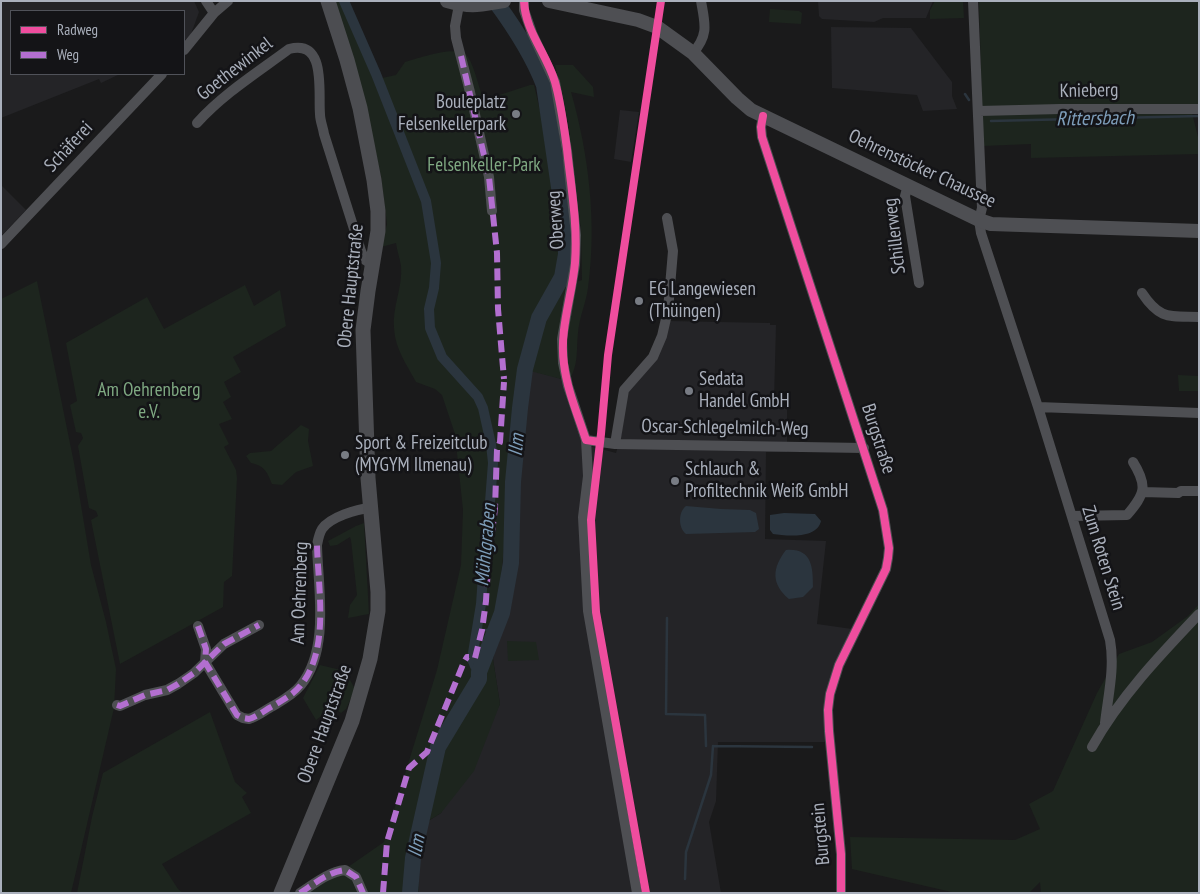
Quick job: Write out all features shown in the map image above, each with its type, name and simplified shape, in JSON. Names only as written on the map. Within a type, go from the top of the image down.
[{"type":"main road","name":"Obere Hauptstraße","points":[[282,893],[352,721],[370,659],[378,612],[368,478],[363,330],[378,221],[374,180],[357,96],[328,1]]},
{"type":"street","points":[[206,1],[214,13]]},
{"type":"street","points":[[185,49],[214,13],[228,1]]},
{"type":"street","points":[[492,211],[489,177],[456,38],[453,3],[480,6],[502,1]]},
{"type":"street","name":"Oberweg","points":[[524,1],[524,10],[532,33],[555,82],[566,142],[576,235],[575,265],[562,339],[564,363],[568,386],[586,440],[588,476],[583,517],[588,611],[637,893]]},
{"type":"street","name":"Oehrenstöcker Chaussee","points":[[549,1],[648,23],[693,53],[745,105],[763,116],[908,184],[979,220],[991,224],[1199,232]]},
{"type":"street","points":[[693,53],[698,47],[706,29],[701,1]]},
{"type":"street","name":"Zum Roten Stein","points":[[973,1],[979,111],[982,208],[979,220],[981,233],[1072,516],[1112,653],[1105,724]]},
{"type":"street","name":"Goethewinkel","points":[[197,123],[222,100],[289,49],[305,48],[312,54],[318,70],[320,116],[324,134],[361,251],[365,260],[373,265]]},
{"type":"street","name":"Schäferei","points":[[1,244],[161,75]]},
{"type":"street","name":"Knieberg","points":[[979,111],[1199,109]]},
{"type":"street","name":"Burgstraße","points":[[763,116],[762,137],[864,448],[883,510],[889,548],[886,569],[839,665],[830,694],[828,710],[832,772]]},
{"type":"street","name":"Schillerweg","points":[[908,184],[905,196],[919,283]]},
{"type":"street","points":[[615,444],[624,390],[627,384],[653,357],[662,336],[668,310],[673,251],[667,218]]},
{"type":"street","points":[[1142,293],[1160,314],[1166,316],[1199,317]]},
{"type":"street","points":[[1038,407],[1199,413]]},
{"type":"street","name":"Oscar-Schlegelmilch-Weg","points":[[586,440],[615,444],[864,448]]},
{"type":"street","points":[[1072,516],[1127,515],[1143,492],[1143,484],[1133,462]]},
{"type":"street","points":[[1143,492],[1178,493],[1181,491],[1199,491]]},
{"type":"street","name":"Am Oehrenberg","points":[[198,626],[206,649],[205,662],[237,715],[243,718],[255,717],[294,692],[302,684],[309,671],[319,638],[318,545],[320,534],[327,523],[345,514],[370,508]]},
{"type":"street","name":"Zum Roten Stein","points":[[1092,747],[1105,724],[1156,660],[1199,614]]},
{"type":"street","points":[[117,705],[120,706],[167,690],[194,673],[224,644],[259,625]]},
{"type":"street","name":"Burgstein","points":[[832,772],[841,854],[841,893]]},
{"type":"street","points":[[300,893],[320,879],[338,870],[345,870],[356,877],[363,893]]},
{"type":"shaded area","points":[[1,1],[194,1],[199,12],[191,34],[185,40],[185,10],[10,10],[10,75],[118,75],[101,83],[99,79],[1,118]]},
{"type":"shaded area","points":[[818,1],[933,1],[926,18],[883,18],[874,22],[822,19],[819,16]]},
{"type":"shaded area","points":[[831,27],[911,28],[952,82],[952,96],[957,109],[923,111],[917,95],[832,88]]},
{"type":"shaded area","points":[[620,110],[639,112],[631,162],[614,159]]},
{"type":"shaded area","points":[[1,185],[26,210],[1,236]]},
{"type":"shaded area","points":[[669,321],[770,323],[770,325],[776,325],[774,400],[787,400],[787,452],[766,452],[765,539],[826,541],[817,624],[852,629],[837,661],[826,742],[718,742],[716,801],[709,822],[721,893],[419,893],[417,860],[425,823],[441,813],[500,704],[493,659],[512,466],[530,370],[569,381],[582,444],[616,453],[621,436],[627,389],[657,357]]},
{"type":"shaded area","points":[[686,506],[750,510],[756,513],[759,529],[755,532],[686,534],[680,524],[680,516]]},
{"type":"shaded area","points":[[784,513],[815,514],[821,521],[814,531],[808,534],[793,536],[773,534],[770,530],[770,515]]},
{"type":"shaded area","points":[[786,550],[801,552],[809,560],[813,587],[803,597],[789,599],[776,582],[776,569]]},
{"type":"green space","name":"Felsenkeller-Park","points":[[334,1],[343,1],[348,17],[353,16],[382,78],[396,75],[405,62],[429,55],[457,51],[464,53],[468,57],[484,100],[534,85],[543,124],[560,227],[565,286],[582,280],[581,230],[568,122],[555,65],[573,65],[593,87],[594,97],[571,92],[587,165],[592,239],[591,264],[587,294],[579,327],[576,363],[569,381],[530,371],[512,466],[493,659],[500,704],[474,771],[441,813],[425,823],[417,860],[419,893],[365,893],[348,867],[384,842],[437,670],[461,565],[463,510],[455,434],[442,395],[435,389],[416,382],[402,356],[395,336],[394,320],[401,263],[396,243],[381,247],[387,224],[381,176],[366,107]]},
{"type":"green space","points":[[935,1],[963,1],[964,18],[930,19],[930,10]]},
{"type":"green space","points":[[979,1],[1199,1],[1199,112],[1192,113],[1199,141],[1199,154],[1031,158],[1031,144],[983,146]]},
{"type":"green space","points":[[770,9],[799,11],[802,13],[801,24],[769,22]]},
{"type":"green space","points":[[37,281],[74,463],[91,565],[116,669],[114,708],[71,893],[1,893],[1,299]]},
{"type":"green space","name":"Am Oehrenberg e.V.","points":[[245,285],[254,306],[280,290],[286,326],[233,357],[241,372],[224,382],[231,397],[223,402],[232,419],[219,424],[229,444],[224,447],[236,470],[237,478],[232,576],[224,582],[223,607],[120,664],[91,520],[98,516],[96,511],[89,508],[78,446],[83,438],[81,433],[76,432],[70,405],[77,401],[66,343],[147,297],[164,329]]},
{"type":"green space","points":[[1178,375],[1199,376],[1199,391],[1179,391]]},
{"type":"green space","points":[[301,425],[309,429],[308,441],[313,466],[296,472],[282,485],[272,484],[265,470],[251,463],[246,456],[250,453],[271,451]]},
{"type":"green space","points":[[364,523],[369,614],[348,618],[350,605],[357,595],[351,540],[350,537],[337,545],[330,546],[328,541]]},
{"type":"green space","points":[[1199,604],[1199,893],[1041,893],[1040,882],[1029,893],[956,893],[852,869],[850,837],[1015,840],[1040,829],[1029,804],[1053,791],[1097,693],[1119,654],[1152,642],[1188,616]]},
{"type":"green space","points":[[507,641],[536,642],[539,660],[508,661]]},
{"type":"green space","points":[[320,665],[345,671],[355,689],[346,709],[341,713],[333,707],[316,720],[303,698]]},
{"type":"green space","points":[[210,712],[235,782],[247,793],[242,797],[251,813],[162,864],[178,889],[183,893],[77,893],[103,773]]},
{"type":"green space","points":[[344,874],[352,878],[359,893],[305,893],[334,875]]},
{"type":"waterway","name":"Mühlgraben","points":[[344,1],[376,74],[426,201],[436,263],[434,288],[429,309],[430,328],[442,357],[478,397],[483,408],[491,444],[493,463],[481,604],[472,659],[479,672]]},
{"type":"waterway","name":"Ilm","points":[[410,893],[413,858],[438,747],[479,679],[479,672],[502,613],[511,563],[513,482],[525,369],[539,318],[562,277],[566,254],[565,228],[544,85],[522,42],[495,1]]},
{"type":"waterway","name":"Rittersbach","points":[[965,94],[969,100]]},
{"type":"waterway","name":"Rittersbach","points":[[991,121],[1199,116]]},
{"type":"waterway","points":[[667,618],[666,714],[705,715],[706,746]]},
{"type":"waterway","points":[[478,630],[495,630]]},
{"type":"waterway","points":[[713,746],[812,747]]},
{"type":"waterway","points":[[685,879],[686,852],[711,775],[713,746]]},
{"type":"marked path","points":[[461,56],[489,177],[497,253],[498,309],[504,379]]},
{"type":"marked path","points":[[475,658],[482,630],[486,601],[504,382]]},
{"type":"marked path","points":[[198,626],[206,649],[205,662],[237,715],[249,719],[288,697],[301,685],[310,670],[316,654],[320,618],[317,545]]},
{"type":"marked path","points":[[117,705],[120,706],[145,695],[167,690],[178,684],[194,673],[224,644],[259,625]]},
{"type":"marked path","points":[[383,893],[387,842],[409,768],[427,752],[464,662],[469,657]]},
{"type":"marked path","points":[[300,893],[327,876],[345,870],[356,877],[363,893]]},
{"type":"cycle path","points":[[524,1],[528,22],[551,72],[557,90],[572,192],[576,249],[563,339],[565,374],[586,440],[600,442]]},
{"type":"cycle path","points":[[646,893],[596,612],[591,520],[608,355],[661,1]]},
{"type":"cycle path","points":[[763,116],[762,137],[883,510],[889,548],[886,569],[839,665],[830,694],[828,710],[829,731],[841,854],[841,893]]},
{"type":"place","name":"Bouleplatz Felsenkellerpark","points":[[516,114]]},
{"type":"place","name":"EG Langewiesen (Thüingen)","points":[[639,301]]},
{"type":"place","name":"Sedata Handel GmbH","points":[[689,391]]},
{"type":"place","name":"Sport & Freizeitclub (MYGYM Ilmenau)","points":[[345,455]]},
{"type":"place","name":"Schlauch & Profiltechnik Weiß GmbH","points":[[675,481]]}]
